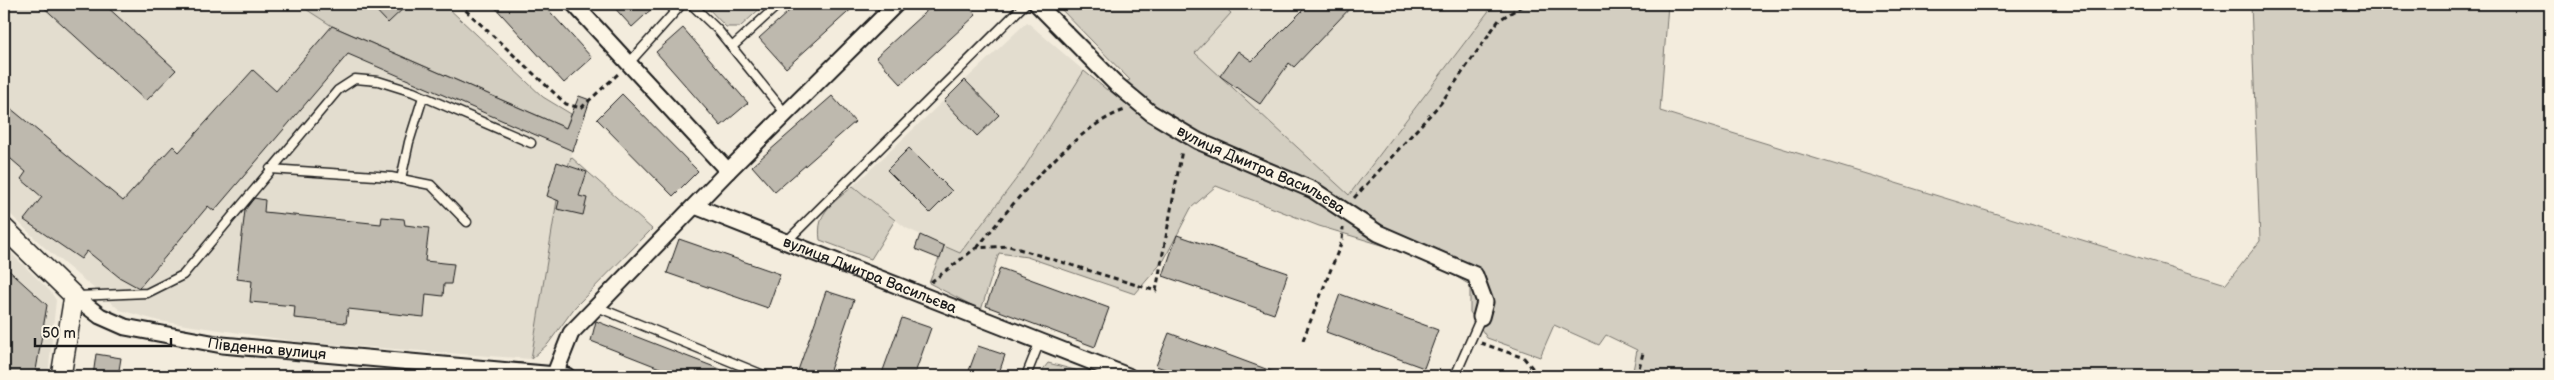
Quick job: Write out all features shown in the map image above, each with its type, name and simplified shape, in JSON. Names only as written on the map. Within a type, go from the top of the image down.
[{"type":"street","points":[[574,4],[728,171]]},
{"type":"street","points":[[559,376],[571,333],[894,4]]},
{"type":"street","name":"вулиця Дмитра Васильєва","points":[[1037,4],[1116,84],[1141,105],[1184,133],[1198,141],[1312,190],[1378,233],[1475,275],[1485,302],[1481,317]]},
{"type":"street","name":"вулиця Дмитра Васильєва","points":[[695,206],[1128,376]]},
{"type":"street","name":"Південна вулиця","points":[[4,228],[74,296],[100,316],[125,327],[222,345],[559,376]]},
{"type":"street","points":[[61,376],[74,296]]},
{"type":"lane","points":[[629,63],[682,4]]},
{"type":"lane","points":[[691,4],[732,47],[786,114]]},
{"type":"lane","points":[[732,47],[779,4]]},
{"type":"lane","points":[[786,242],[1025,4]]},
{"type":"lane","points":[[74,296],[147,293],[183,275],[338,90],[356,78],[378,80],[424,97],[531,143]]},
{"type":"lane","points":[[401,179],[409,142],[424,97]]},
{"type":"lane","points":[[270,169],[401,179],[431,185],[467,222]]},
{"type":"lane","points":[[596,307],[766,376]]},
{"type":"lane","points":[[1455,376],[1481,317]]},
{"type":"lane","points":[[1026,376],[1040,342]]},
{"type":"path","points":[[458,4],[566,104],[581,108],[629,63]]},
{"type":"path","points":[[1303,340],[1342,241],[1343,210],[1441,103],[1499,20],[1525,4]]},
{"type":"path","points":[[916,293],[976,248],[1039,174],[1092,128],[1115,113],[1141,105]]},
{"type":"path","points":[[976,248],[1009,246],[1156,291],[1184,133]]},
{"type":"path","points":[[1471,340],[1524,358],[1539,376]]},
{"type":"path","points":[[2545,376],[2550,343]]},
{"type":"path","points":[[1637,376],[1643,353]]},
{"type":"shaded area","points":[[4,4],[298,4],[332,26],[566,128],[571,114],[583,120],[557,200],[531,359],[300,342],[159,321],[120,310],[44,247],[4,208]]},
{"type":"shaded area","points":[[298,4],[444,4],[543,97],[571,114],[566,128],[332,26]]},
{"type":"shaded area","points":[[704,4],[765,4],[740,27],[726,27]]},
{"type":"shaded area","points":[[1056,4],[1221,4],[1231,13],[1195,53],[1349,195],[1494,4],[1668,4],[1660,111],[2226,284],[2260,241],[2251,4],[2550,4],[2550,376],[1632,376],[1637,350],[1606,335],[1599,345],[1554,325],[1540,357],[1487,338],[1470,312],[1470,285],[1425,258],[1319,226],[1216,186],[1191,208],[1164,260],[1135,294],[1027,257],[999,253],[981,310],[929,283],[944,246],[960,253],[1023,170],[1084,71],[1107,90],[1130,80]]},
{"type":"shaded area","points":[[1221,4],[1494,4],[1349,195],[1194,53],[1230,13]]},
{"type":"shaded area","points":[[1027,22],[1084,71],[1023,170],[960,253],[906,228],[853,186]]},
{"type":"shaded area","points":[[571,157],[652,229],[575,307],[548,344],[531,359],[557,200]]},
{"type":"shaded area","points":[[853,186],[895,220],[871,259],[820,240],[819,230],[823,215],[833,203]]},
{"type":"shaded area","points":[[4,246],[50,291],[56,300],[48,376],[4,376]]},
{"type":"shaded area","points":[[1048,363],[1075,370],[1084,376],[1038,376]]},
{"type":"building","points":[[40,4],[104,4],[176,70],[146,101]]},
{"type":"building","points":[[370,4],[408,4],[388,23]]},
{"type":"building","points":[[492,4],[543,4],[592,58],[564,83]]},
{"type":"building","points":[[611,4],[657,4],[632,27]]},
{"type":"building","points":[[797,4],[857,4],[786,68],[759,38]]},
{"type":"building","points":[[934,4],[966,4],[976,15],[901,84],[876,57]]},
{"type":"building","points":[[1309,4],[1354,4],[1294,67],[1289,63],[1260,104],[1220,76],[1238,51],[1252,61]]},
{"type":"building","points":[[332,26],[566,128],[579,96],[590,100],[573,151],[348,54],[214,211],[208,206],[139,288],[119,277],[87,251],[81,259],[24,220],[42,197],[21,179],[26,172],[4,153],[4,103],[123,201],[173,146],[179,152],[253,70],[276,91]]},
{"type":"building","points":[[683,28],[748,103],[721,126],[656,52]]},
{"type":"building","points":[[965,80],[999,115],[977,136],[944,101]]},
{"type":"building","points":[[622,94],[698,171],[673,196],[597,119]]},
{"type":"building","points":[[832,96],[855,122],[775,192],[752,166]]},
{"type":"building","points":[[909,148],[952,191],[930,213],[887,170]]},
{"type":"building","points":[[557,162],[587,172],[579,196],[587,198],[583,215],[557,209],[559,201],[547,196]]},
{"type":"building","points":[[254,198],[265,200],[264,212],[381,224],[382,217],[404,219],[405,225],[429,228],[425,261],[454,264],[451,284],[444,284],[443,296],[426,294],[424,317],[348,309],[346,323],[294,318],[295,306],[250,302],[252,281],[237,279],[245,210]]},
{"type":"building","points":[[920,235],[944,246],[940,259],[915,249]]},
{"type":"building","points":[[1177,235],[1288,273],[1274,314],[1163,276]]},
{"type":"building","points":[[679,239],[780,274],[768,308],[667,273]]},
{"type":"building","points":[[4,266],[47,305],[35,376],[4,376]]},
{"type":"building","points":[[1000,268],[1109,308],[1095,347],[986,306]]},
{"type":"building","points":[[826,291],[854,300],[828,376],[796,376]]},
{"type":"building","points":[[1340,294],[1438,330],[1424,368],[1326,332]]},
{"type":"building","points":[[902,318],[931,328],[914,376],[881,376]]},
{"type":"building","points":[[596,321],[735,376],[680,376],[591,341]]},
{"type":"building","points":[[1169,333],[1282,375],[1185,376],[1156,366]]},
{"type":"building","points":[[978,346],[1005,355],[998,376],[967,376]]},
{"type":"building","points":[[96,354],[121,358],[118,376],[93,376]]}]
